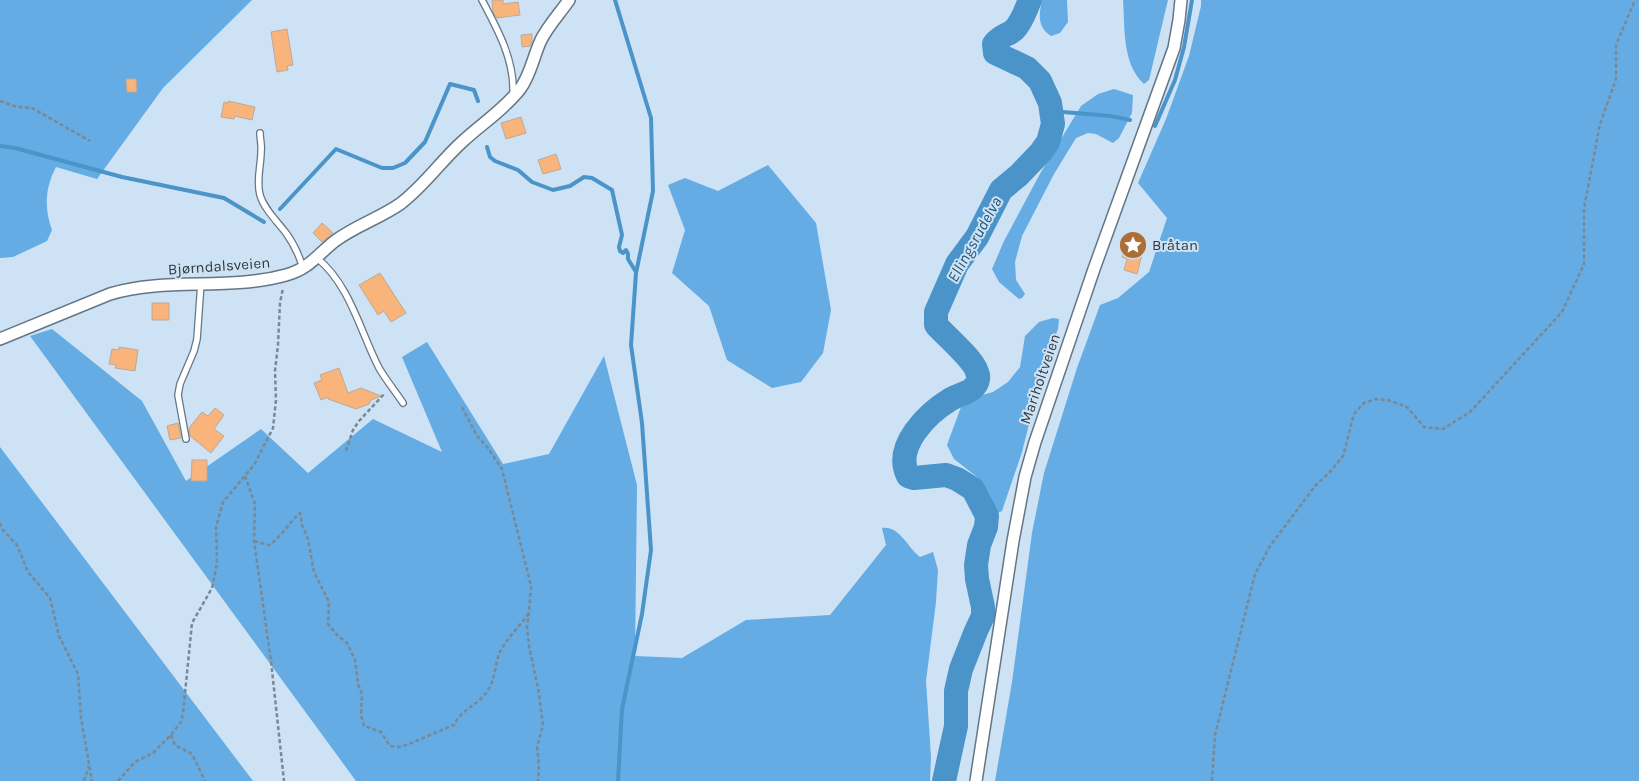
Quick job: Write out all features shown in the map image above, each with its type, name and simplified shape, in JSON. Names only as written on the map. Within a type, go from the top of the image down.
[{"type":"street","name":"Bjørndalsveien","points":[[0,339],[126,289],[149,286],[250,281],[285,275],[303,268],[349,232],[400,204],[462,142],[491,119],[513,98],[530,71],[543,36],[569,0]]},
{"type":"street","name":"Mariholtveien","points":[[976,781],[1013,541],[1025,477],[1035,442],[1091,278],[1174,48],[1180,20],[1181,0]]},
{"type":"lane","points":[[482,0],[495,23],[508,56],[514,85],[513,98]]},
{"type":"lane","points":[[260,132],[262,152],[258,177],[262,202],[292,241],[303,268]]},
{"type":"lane","points":[[317,258],[333,273],[348,299],[380,369],[403,403]]},
{"type":"lane","points":[[186,439],[178,396],[180,384],[197,339],[201,283]]},
{"type":"path","points":[[1212,781],[1215,735],[1254,574],[1270,546],[1316,485],[1343,456],[1354,414],[1364,403],[1376,399],[1388,400],[1407,407],[1424,428],[1443,429],[1470,412],[1562,312],[1584,264],[1584,208],[1600,124],[1616,80],[1616,45],[1635,0]]},
{"type":"path","points":[[0,101],[17,107],[32,108],[90,141]]},
{"type":"path","points":[[118,781],[134,762],[153,753],[181,722],[192,623],[212,588],[217,563],[216,527],[223,502],[254,465],[273,428],[280,303],[285,275]]},
{"type":"path","points":[[346,451],[353,430],[359,421],[392,386]]},
{"type":"path","points":[[462,407],[477,436],[488,448],[502,469],[531,586],[530,613],[527,626],[543,725],[537,747],[538,781]]},
{"type":"path","points":[[245,476],[255,504],[254,541],[271,661],[284,781]]},
{"type":"path","points":[[254,541],[269,546],[278,540],[293,518],[300,513],[302,525],[308,539],[314,572],[329,602],[328,624],[347,643],[355,660],[358,684],[362,694],[361,715],[364,726],[381,732],[390,746],[399,747],[409,744],[454,725],[457,717],[484,697],[490,688],[500,653],[507,641],[530,613]]},
{"type":"path","points":[[0,523],[1,528],[17,545],[28,572],[50,598],[60,636],[78,674],[81,718],[92,781]]},
{"type":"path","points":[[171,735],[175,745],[192,754],[205,781]]},
{"type":"path","points":[[84,781],[90,765]]},
{"type":"shaded area","points":[[0,0],[252,0],[163,88],[97,179],[56,167],[52,175],[47,198],[49,222],[52,230],[47,241],[13,257],[0,258]]},
{"type":"shaded area","points":[[1042,0],[1067,0],[1068,22],[1060,33],[1051,36],[1043,29],[1040,20]]},
{"type":"shaded area","points":[[1123,0],[1168,0],[1149,80],[1144,84],[1137,76],[1128,56]]},
{"type":"shaded area","points":[[1201,0],[1639,0],[1639,781],[995,781],[1012,682],[1032,533],[1044,473],[1077,368],[1100,305],[1118,298],[1149,272],[1167,218],[1138,183],[1166,119],[1189,56]]},
{"type":"shaded area","points":[[1114,89],[1133,95],[1132,113],[1119,138],[1113,143],[1096,134],[1088,133],[1076,138],[1054,174],[1022,236],[1015,262],[1016,280],[1025,294],[1019,299],[999,282],[992,269],[1004,241],[1041,172],[1081,106],[1098,94]]},
{"type":"shaded area","points":[[768,165],[816,223],[831,310],[823,353],[801,382],[772,388],[727,360],[709,306],[672,273],[685,230],[668,185],[685,178],[718,191]]},
{"type":"shaded area","points":[[1053,318],[1059,319],[1058,329],[1044,365],[1022,452],[1002,511],[998,513],[977,477],[954,459],[947,445],[961,407],[971,398],[993,392],[1008,382],[1020,367],[1025,336],[1039,322]]},
{"type":"shaded area","points":[[52,329],[142,401],[186,481],[261,429],[308,473],[373,419],[442,452],[402,357],[427,342],[503,464],[549,454],[604,356],[637,485],[635,656],[682,658],[746,620],[830,615],[886,545],[882,528],[894,530],[920,557],[933,552],[938,570],[926,681],[931,757],[930,781],[356,781],[30,336]]},
{"type":"shaded area","points":[[0,447],[253,781],[0,781]]},
{"type":"building","points":[[492,0],[503,0],[503,4],[518,2],[520,15],[497,18],[493,12]]},
{"type":"building","points":[[287,29],[293,65],[287,66],[288,70],[277,72],[271,32]]},
{"type":"building","points":[[532,34],[530,46],[522,47],[521,35]]},
{"type":"building","points":[[126,79],[136,79],[137,92],[127,92]]},
{"type":"building","points":[[228,101],[255,107],[252,120],[235,116],[234,119],[221,117],[224,102],[228,103]]},
{"type":"building","points":[[521,117],[526,133],[506,139],[501,123]]},
{"type":"building","points":[[556,154],[561,169],[543,174],[538,160]]},
{"type":"building","points":[[322,223],[333,233],[322,242],[313,233]]},
{"type":"building","points":[[1128,238],[1145,243],[1137,274],[1124,270],[1127,259],[1122,257]]},
{"type":"building","points":[[380,273],[406,313],[391,322],[384,311],[378,315],[359,285]]},
{"type":"building","points":[[152,303],[169,303],[169,320],[152,320]]},
{"type":"building","points":[[119,347],[138,350],[135,371],[115,368],[116,365],[109,364],[112,349],[119,350]]},
{"type":"building","points":[[339,368],[348,393],[361,388],[381,396],[371,400],[369,404],[356,409],[328,399],[328,397],[321,400],[314,383],[322,380],[320,375]]},
{"type":"building","points":[[215,408],[224,415],[214,429],[224,436],[211,453],[190,436],[189,428],[202,412],[208,416]]},
{"type":"building","points":[[178,423],[181,438],[170,440],[167,426]]},
{"type":"building","points":[[192,460],[207,460],[207,481],[191,481]]},
{"type":"waterway","points":[[615,0],[651,118],[653,191],[636,273],[631,345],[642,423],[651,550],[642,614],[622,709],[618,781]]},
{"type":"waterway","name":"Ellingsrudelva","points":[[944,781],[956,726],[956,691],[961,669],[983,616],[976,565],[987,516],[973,489],[957,479],[946,475],[914,478],[908,476],[905,465],[905,453],[915,432],[932,413],[951,399],[970,390],[977,383],[978,374],[975,367],[936,325],[936,312],[957,264],[977,237],[1001,190],[1019,175],[1041,152],[1048,142],[1053,124],[1050,103],[1040,81],[1027,68],[995,53],[994,44],[1017,27],[1030,0]]},
{"type":"waterway","points":[[1155,126],[1175,80],[1184,47],[1192,0]]},
{"type":"waterway","points":[[280,209],[336,149],[382,168],[393,168],[405,163],[425,142],[450,84],[474,90],[478,101]]},
{"type":"waterway","points":[[1051,111],[1111,116],[1130,120]]},
{"type":"waterway","points":[[0,146],[15,148],[122,177],[224,198],[264,222]]},
{"type":"waterway","points":[[487,147],[490,157],[495,161],[518,170],[532,182],[553,190],[570,186],[584,177],[592,178],[612,190],[622,235],[620,251],[623,253],[626,250],[628,259],[636,272]]},
{"type":"place","name":"Bråtan","points":[[1133,245]]}]
